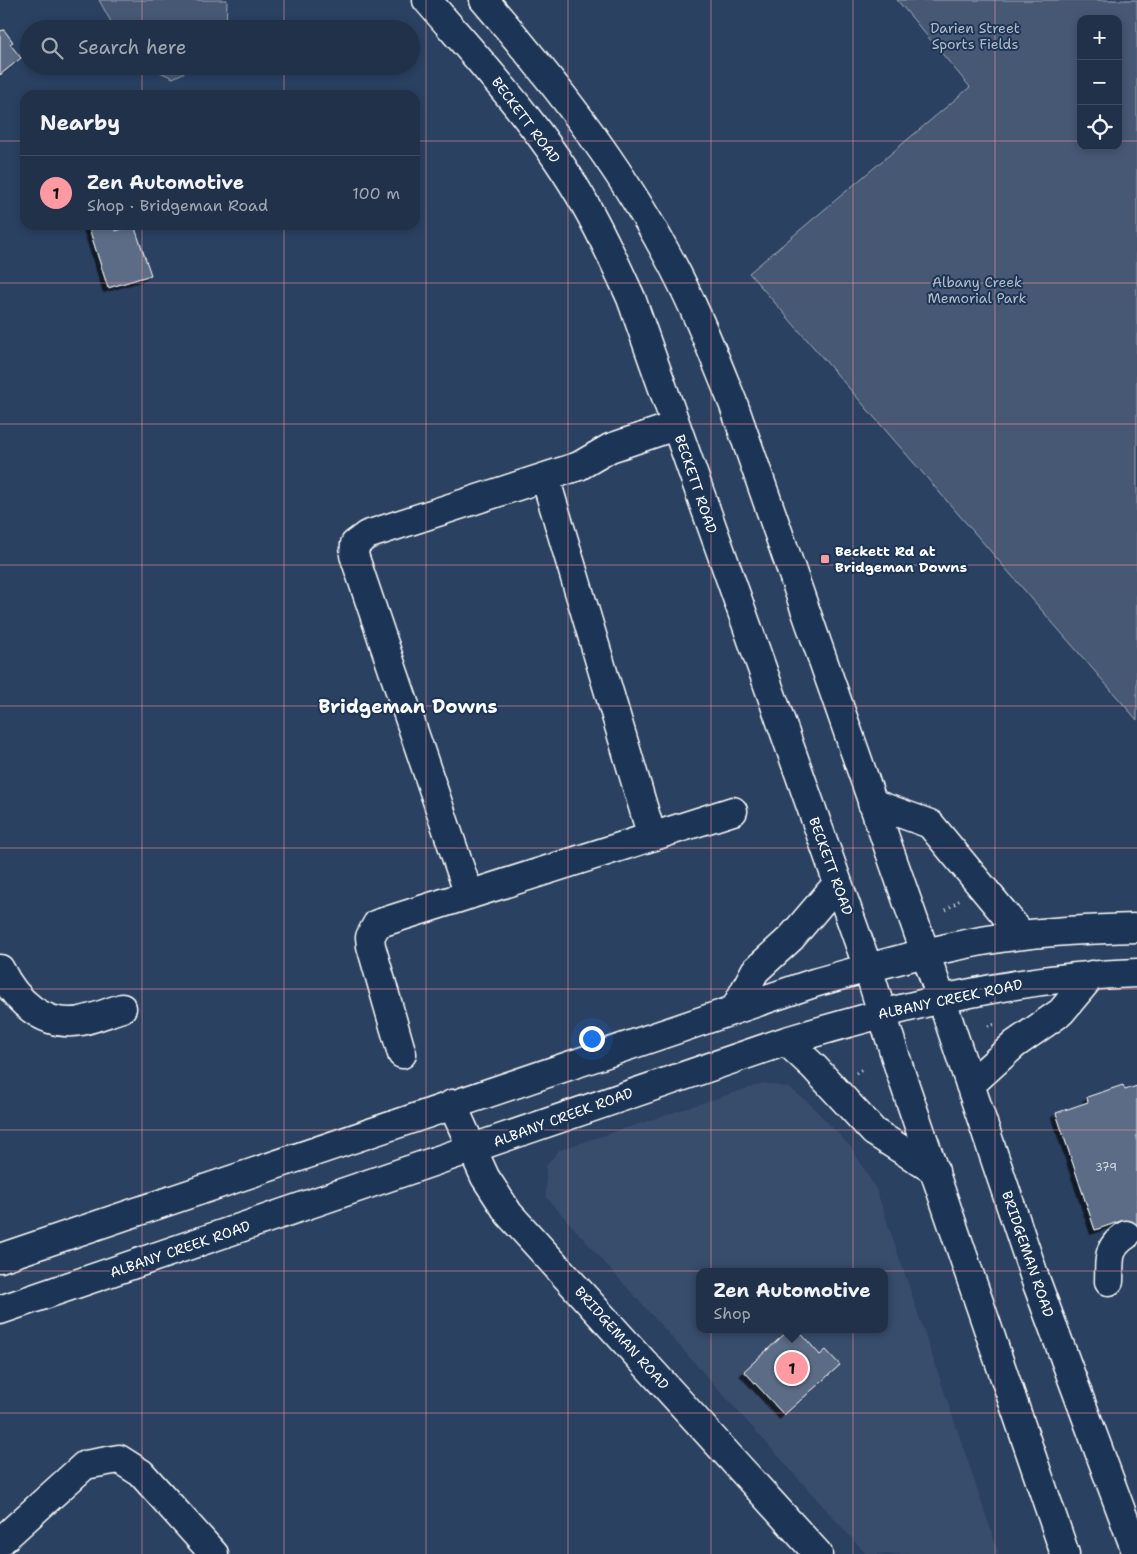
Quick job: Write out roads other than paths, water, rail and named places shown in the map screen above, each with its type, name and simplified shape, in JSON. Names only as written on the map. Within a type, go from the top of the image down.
[{"type":"main road","name":"BECKETT ROAD","points":[[427,0],[529,122],[586,205],[631,298],[868,968],[882,1013]]},
{"type":"main road","points":[[484,0],[576,113],[609,159],[666,251],[689,298],[733,403],[925,953]]},
{"type":"main road","points":[[469,895],[353,549],[355,544],[367,535],[545,477],[587,462],[615,445],[675,426]]},
{"type":"main road","points":[[545,477],[652,837]]},
{"type":"main road","points":[[872,803],[930,824],[1022,935]]},
{"type":"main road","points":[[402,1054],[371,946],[372,931],[377,924],[732,811]]},
{"type":"main road","points":[[735,1009],[755,971],[796,933],[837,884]]},
{"type":"main road","points":[[0,1258],[735,1009],[868,968],[925,953],[1022,935],[1137,928]]},
{"type":"main road","name":"BRIDGEMAN ROAD","points":[[925,953],[1036,1281],[1137,1554]]},
{"type":"main road","points":[[0,969],[7,983],[24,1004],[46,1018],[64,1022],[81,1021],[122,1008]]},
{"type":"main road","name":"ALBANY CREEK ROAD","points":[[0,1310],[786,1040],[941,998],[1007,984],[1092,974],[1137,973]]},
{"type":"main road","points":[[970,1085],[1015,1044],[1061,1012],[1092,974]]},
{"type":"main road","points":[[882,1013],[1065,1554]]},
{"type":"main road","points":[[786,1040],[821,1074],[874,1132],[935,1170]]},
{"type":"main road","name":"BRIDGEMAN ROAD","points":[[452,1104],[472,1149],[496,1194],[526,1233],[818,1554]]},
{"type":"main road","points":[[1109,1281],[1110,1250],[1126,1235]]},
{"type":"main road","points":[[0,1542],[85,1465],[119,1458],[141,1473],[214,1554]]},
{"type":"place","name":"Beckett Rd at Bridgeman Downs","points":[[825,559]]},
{"type":"place","name":"Zen Automotive","points":[[792,1368]]},
{"type":"district","name":"Bridgeman Downs","points":[[408,706]]},
{"type":"park label","name":"Darien Street Sports Fields","points":[[975,36]]},
{"type":"park label","name":"Albany Creek Memorial Park","points":[[977,290]]}]
